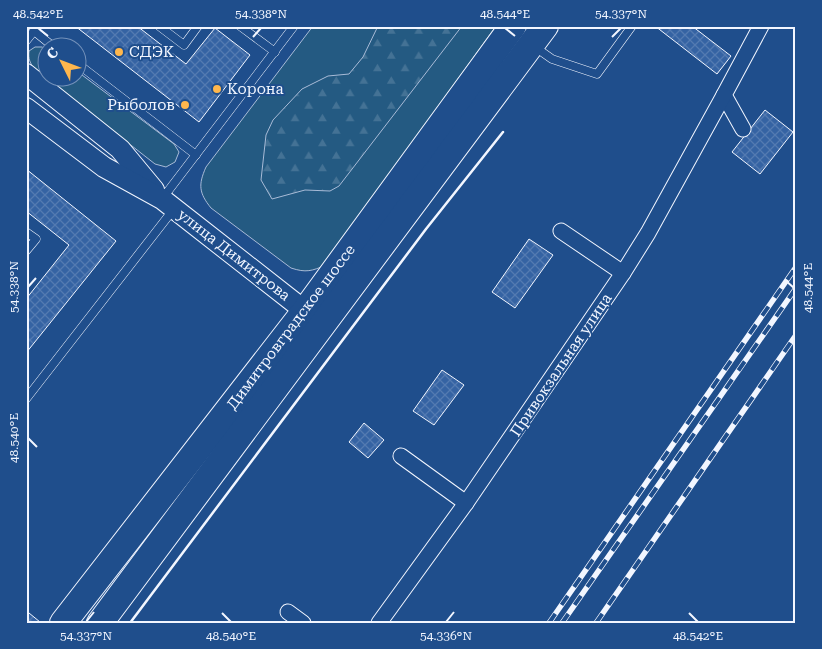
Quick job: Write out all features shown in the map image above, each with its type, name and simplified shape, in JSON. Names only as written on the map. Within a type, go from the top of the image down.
[{"type":"highway","name":"Димитровградское шоссе","points":[[100,623],[314,317],[513,26]]},
{"type":"highway","name":"Димитровградское шоссе","points":[[63,623],[314,317],[538,35]]},
{"type":"main road","name":"улица Димитрова","points":[[26,74],[120,149],[168,204]]},
{"type":"main road","name":"улица Димитрова","points":[[26,108],[104,167],[168,204],[314,317]]},
{"type":"street","name":"Привокзальная улица","points":[[379,623],[466,504],[623,273],[648,233],[761,26]]},
{"type":"street","points":[[724,95],[743,130]]},
{"type":"street","points":[[561,231],[623,273]]},
{"type":"street","points":[[401,456],[466,504]]},
{"type":"street","points":[[288,612],[303,623]]},
{"type":"lane","points":[[159,26],[184,45],[198,26]]},
{"type":"lane","points":[[240,26],[275,52]]},
{"type":"lane","points":[[26,398],[168,204],[196,155],[294,26]]},
{"type":"lane","points":[[538,35],[552,59],[597,74],[632,26]]},
{"type":"lane","points":[[26,41],[36,29],[45,38]]},
{"type":"lane","points":[[88,72],[196,155]]},
{"type":"lane","points":[[26,232],[36,239],[26,251]]},
{"type":"green space","points":[[313,26],[496,26],[326,265],[305,271],[291,268],[211,208],[204,198],[201,184],[206,167]]},
{"type":"green space","points":[[378,26],[462,26],[339,186],[330,191],[305,190],[272,199],[261,180],[266,135],[273,120],[302,89],[328,76],[349,74],[363,57]]},
{"type":"green space","points":[[38,47],[38,72],[30,61],[29,51]]},
{"type":"green space","points":[[88,80],[174,144],[179,152],[175,162],[166,167],[155,164],[58,88],[88,88]]},
{"type":"building","points":[[75,26],[137,26],[186,64],[215,28],[250,55],[199,122]]},
{"type":"building","points":[[655,26],[692,26],[731,56],[717,74]]},
{"type":"building","points":[[765,110],[793,132],[760,174],[732,152]]},
{"type":"building","points":[[26,169],[116,241],[26,353],[26,299],[69,245],[26,211]]},
{"type":"building","points":[[529,239],[553,255],[515,308],[492,292]]},
{"type":"building","points":[[442,370],[464,385],[434,425],[413,411]]},
{"type":"building","points":[[364,423],[384,440],[368,458],[349,442]]},
{"type":"building","points":[[29,613],[40,622],[26,623],[26,616]]},
{"type":"railway","points":[[549,623],[796,267]]},
{"type":"railway","points":[[562,623],[796,288]]},
{"type":"railway","points":[[596,623],[796,335]]},
{"type":"wall","points":[[130,623],[426,229],[503,132]]},
{"type":"place","name":"СДЭК","points":[[119,52]]},
{"type":"place","name":"Корона","points":[[217,89]]},
{"type":"place","name":"Рыболов","points":[[185,105]]}]
